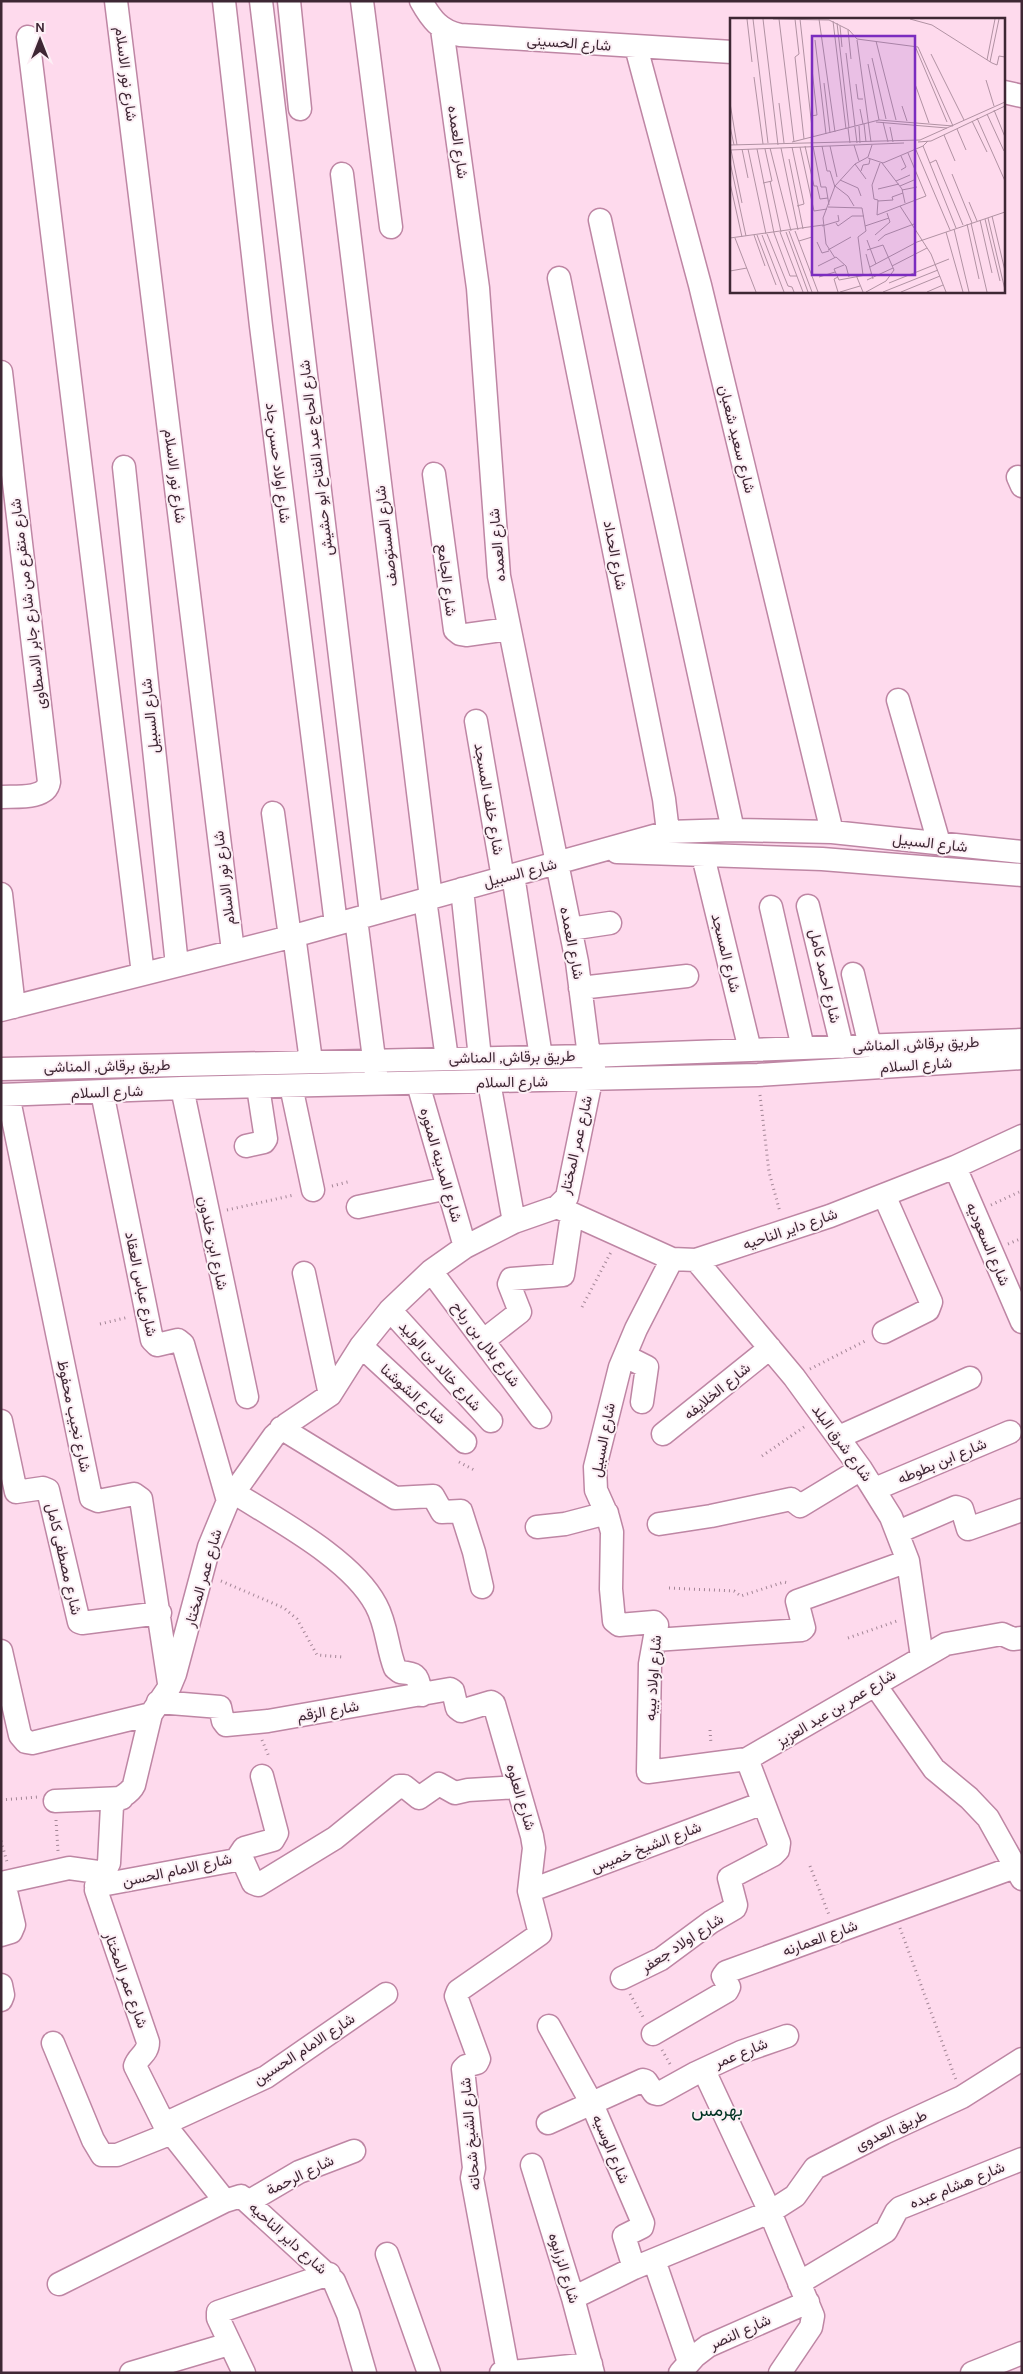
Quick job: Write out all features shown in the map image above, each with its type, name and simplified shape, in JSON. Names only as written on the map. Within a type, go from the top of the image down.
[{"type":"street","name":"شارع نور الاسلام","points":[[116,1],[233,951]]},
{"type":"street","name":"شارع اولاد حسن جاد","points":[[224,1],[263,336],[354,919]]},
{"type":"street","name":"شارع الحاج عبد الفتاح ابو حشيش","points":[[261,1],[354,919]]},
{"type":"street","points":[[288,1],[300,109]]},
{"type":"street","points":[[362,1],[391,227]]},
{"type":"street","points":[[421,1],[435,24],[442,29]]},
{"type":"street","name":"شارع الحسينى","points":[[442,29],[460,35],[730,52]]},
{"type":"street","name":"شارع العمده","points":[[442,29],[478,288],[499,576],[570,929],[592,1056]]},
{"type":"street","points":[[28,37],[143,974]]},
{"type":"street","name":"شارع سعيد شعبان","points":[[636,47],[700,285],[832,832]]},
{"type":"street","name":"شارع المستوصف","points":[[342,174],[447,1059]]},
{"type":"street","points":[[600,220],[733,830]]},
{"type":"street","name":"شارع الحداد","points":[[560,278],[664,799],[668,832]]},
{"type":"street","name":"شارع متفرع من شارع جابر الاسطاوى","points":[[1,372],[49,782],[47,789],[40,794],[1,797]]},
{"type":"street","name":"شارع السبيل","points":[[124,467],[177,965]]},
{"type":"street","name":"شارع الجامع","points":[[434,474],[455,630],[466,635],[509,628]]},
{"type":"street","points":[[898,700],[939,843]]},
{"type":"street","name":"شارع خلف المسجد","points":[[476,720],[508,877],[541,1057]]},
{"type":"street","points":[[272,813],[312,1061]]},
{"type":"street","name":"شارع السبيل","points":[[8,1008],[292,936],[668,832],[733,830],[832,832],[1022,852]]},
{"type":"street","name":"شارع السبيل","points":[[602,851],[889,863],[1022,875]]},
{"type":"street","name":"شارع المسجد","points":[[703,856],[750,1050]]},
{"type":"street","points":[[462,889],[480,1058]]},
{"type":"street","points":[[1,894],[8,1008]]},
{"type":"street","name":"شارع احمد كامل","points":[[808,906],[842,1047]]},
{"type":"street","points":[[771,907],[803,1048]]},
{"type":"street","points":[[354,919],[377,1085]]},
{"type":"street","points":[[570,929],[610,923]]},
{"type":"street","points":[[853,974],[870,1046]]},
{"type":"street","points":[[580,988],[687,976]]},
{"type":"street","name":"طريق برقاش, المناشى","points":[[1,1069],[592,1056],[1022,1040]]},
{"type":"street","name":"شارع عمر المختار","points":[[236,2200],[168,2128],[136,2068],[137,2061],[147,2050],[148,2042],[99,1903],[101,1880],[110,1856],[111,1810],[114,1803],[130,1793],[134,1785],[160,1701],[183,1652],[202,1574],[230,1496],[281,1428],[330,1395],[361,1346],[390,1310],[431,1271],[465,1247],[514,1222],[564,1210],[591,1080],[592,1056]]},
{"type":"street","name":"شارع السلام","points":[[5,1095],[182,1088],[758,1075],[1022,1058]]},
{"type":"street","points":[[489,1082],[514,1222]]},
{"type":"street","name":"شارع المدينه المنوره","points":[[418,1084],[465,1247]]},
{"type":"street","points":[[291,1086],[313,1190]]},
{"type":"street","points":[[246,1146],[264,1142],[266,1139],[258,1087]]},
{"type":"street","name":"شارع ابن خلدون","points":[[182,1088],[207,1215],[247,1397]]},
{"type":"street","name":"شارع عباس العقاد","points":[[102,1092],[146,1313],[154,1344],[178,1340],[183,1344],[230,1496]]},
{"type":"street","name":"شارع نجيب محفوظ","points":[[5,1095],[91,1498],[98,1501],[134,1494],[140,1497],[160,1612],[160,1701]]},
{"type":"street","name":"شارع داير الناحيه","points":[[564,1210],[672,1259],[696,1260],[786,1232],[884,1195],[955,1167],[1022,1136]]},
{"type":"street","name":"شارع السعوديه","points":[[955,1167],[1022,1322]]},
{"type":"street","points":[[358,1207],[448,1188]]},
{"type":"street","points":[[884,1195],[931,1302],[928,1310],[884,1332]]},
{"type":"street","points":[[484,1340],[520,1312],[510,1284],[511,1279],[563,1275],[564,1210]]},
{"type":"street","name":"شارع السبيل","points":[[621,1625],[616,1624],[613,1619],[610,1575],[613,1537],[606,1513],[598,1496],[594,1477],[616,1381],[625,1356],[672,1259]]},
{"type":"street","name":"شارع شرق البلد","points":[[696,1260],[794,1377],[875,1489],[898,1532],[908,1561],[922,1657]]},
{"type":"street","name":"شارع بلال بن رباح","points":[[431,1271],[540,1417]]},
{"type":"street","points":[[304,1273],[330,1395]]},
{"type":"street","name":"شارع خالد بن الوليد","points":[[390,1310],[490,1421]]},
{"type":"street","name":"شارع الشوشنا","points":[[361,1346],[465,1442]]},
{"type":"street","name":"شارع الخلايفه","points":[[663,1434],[770,1348]]},
{"type":"street","points":[[625,1356],[647,1367],[642,1402]]},
{"type":"street","points":[[839,1437],[970,1378]]},
{"type":"street","name":"شارع مصطفى كامل","points":[[1,1421],[16,1492],[44,1488],[48,1490],[80,1623],[160,1612]]},
{"type":"street","points":[[281,1428],[394,1498],[403,1500],[434,1496],[442,1512],[460,1510],[482,1587]]},
{"type":"street","name":"شارع ابن بطوطه","points":[[875,1489],[1010,1432]]},
{"type":"street","points":[[659,1524],[711,1516],[791,1499],[795,1500],[798,1506],[801,1506],[861,1469]]},
{"type":"street","points":[[230,1496],[306,1539],[338,1563],[361,1584],[380,1614],[396,1670],[412,1672],[415,1675],[422,1695]]},
{"type":"street","points":[[898,1532],[956,1507],[962,1509],[968,1529],[1022,1510]]},
{"type":"street","points":[[536,1528],[565,1524],[606,1513]]},
{"type":"street","points":[[655,1640],[802,1630],[804,1628],[797,1601],[908,1561]]},
{"type":"street","name":"شارع اولاد بيبه","points":[[621,1625],[655,1622],[657,1626],[650,1664],[648,1769]]},
{"type":"street","name":"شارع عمر بن عبد العزيز","points":[[648,1769],[650,1773],[747,1759],[951,1642],[1002,1634],[1013,1640],[1022,1638]]},
{"type":"street","points":[[1,1651],[20,1735],[26,1742],[32,1743],[160,1701]]},
{"type":"street","points":[[875,1685],[934,1769],[969,1798],[988,1818],[1018,1866]]},
{"type":"street","name":"شارع الزقم","points":[[160,1701],[218,1706],[222,1708],[223,1722],[226,1724],[256,1723],[452,1689],[457,1708],[461,1711],[491,1702],[494,1705]]},
{"type":"street","name":"شارع العلوه","points":[[494,1705],[533,1841],[529,1891]]},
{"type":"street","name":"شارع اولاد جعفر","points":[[622,1978],[661,1959],[711,1922],[735,1908],[736,1905],[728,1878],[773,1855],[779,1847],[747,1759]]},
{"type":"street","name":"شارع الامام الحسن","points":[[3,1883],[69,1868],[101,1880],[236,1860],[244,1848],[273,1840],[276,1836],[262,1776]]},
{"type":"street","points":[[240,1854],[253,1883],[258,1885],[335,1838],[399,1786],[403,1786],[419,1798],[439,1784],[455,1793],[468,1790],[517,1787]]},
{"type":"street","points":[[55,1801],[122,1798]]},
{"type":"street","name":"شارع الشيخ خميس","points":[[529,1891],[763,1803]]},
{"type":"street","name":"شارع العمارنه","points":[[652,2034],[727,1991],[729,1987],[723,1976],[726,1972],[1018,1866]]},
{"type":"street","points":[[1,1935],[11,1932],[14,1926],[3,1883]]},
{"type":"street","name":"شارع الشيخ شحاته","points":[[508,2372],[472,2178],[474,2168],[464,2069],[477,2063],[479,2059],[456,1996],[458,1991],[540,1936],[540,1929],[529,1891]]},
{"type":"street","points":[[1,1985],[3,1997],[1,2000]]},
{"type":"street","name":"شارع الامام الحسين","points":[[54,2043],[93,2140],[102,2155],[117,2155],[266,2076],[386,1994]]},
{"type":"street","name":"شارع الوسيه","points":[[549,2026],[592,2104],[643,2224],[642,2227],[624,2236],[644,2264]]},
{"type":"street","name":"شارع عمر","points":[[592,2104],[642,2080],[646,2081],[654,2093],[661,2094],[696,2073],[741,2052],[788,2036]]},
{"type":"street","name":"طريق العدوى","points":[[573,2298],[644,2264],[770,2212],[795,2196],[815,2168],[884,2132],[962,2096],[1022,2059]]},
{"type":"street","points":[[696,2073],[702,2073],[707,2076],[770,2212],[813,2316],[812,2323],[780,2373]]},
{"type":"street","points":[[548,2123],[592,2104]]},
{"type":"street","name":"شارع الرحمة","points":[[60,2284],[236,2200],[298,2172],[354,2151]]},
{"type":"street","name":"شارع هشام عبده","points":[[803,2292],[886,2232],[900,2208],[1022,2159]]},
{"type":"street","name":"شارع الزرابوه","points":[[532,2165],[573,2298],[592,2368]]},
{"type":"street","name":"شارع داير الناحيه","points":[[236,2200],[274,2228],[328,2274],[342,2297],[365,2373]]},
{"type":"street","points":[[387,2254],[429,2373]]},
{"type":"street","points":[[644,2264],[685,2367]]},
{"type":"street","points":[[244,2373],[218,2318],[219,2310],[328,2274]]},
{"type":"street","name":"شارع النصر","points":[[685,2367],[708,2346],[803,2292]]},
{"type":"street","points":[[131,2373],[229,2344]]},
{"type":"street","points":[[972,2373],[1022,2353]]},
{"type":"street","points":[[501,2373],[592,2368]]},
{"type":"path","points":[[758,1075],[768,1172],[786,1232]]},
{"type":"path","points":[[207,1215],[351,1181]]},
{"type":"path","points":[[974,1212],[1019,1192]]},
{"type":"path","points":[[582,1307],[619,1236]]},
{"type":"path","points":[[100,1324],[146,1313]]},
{"type":"path","points":[[794,1377],[884,1332]]},
{"type":"path","points":[[762,1456],[822,1415]]},
{"type":"path","points":[[202,1574],[284,1608],[297,1619],[307,1633],[315,1653],[342,1657]]},
{"type":"path","points":[[669,1588],[734,1591],[741,1596],[786,1582],[792,1585],[797,1601]]},
{"type":"path","points":[[848,1638],[916,1614]]},
{"type":"path","points":[[256,1723],[269,1757],[268,1762],[259,1767],[262,1776]]},
{"type":"path","points":[[810,1866],[836,1932]]},
{"type":"path","points":[[894,1911],[962,2096]]},
{"type":"district","name":"بهرمس","points":[[717,2110]]}]
